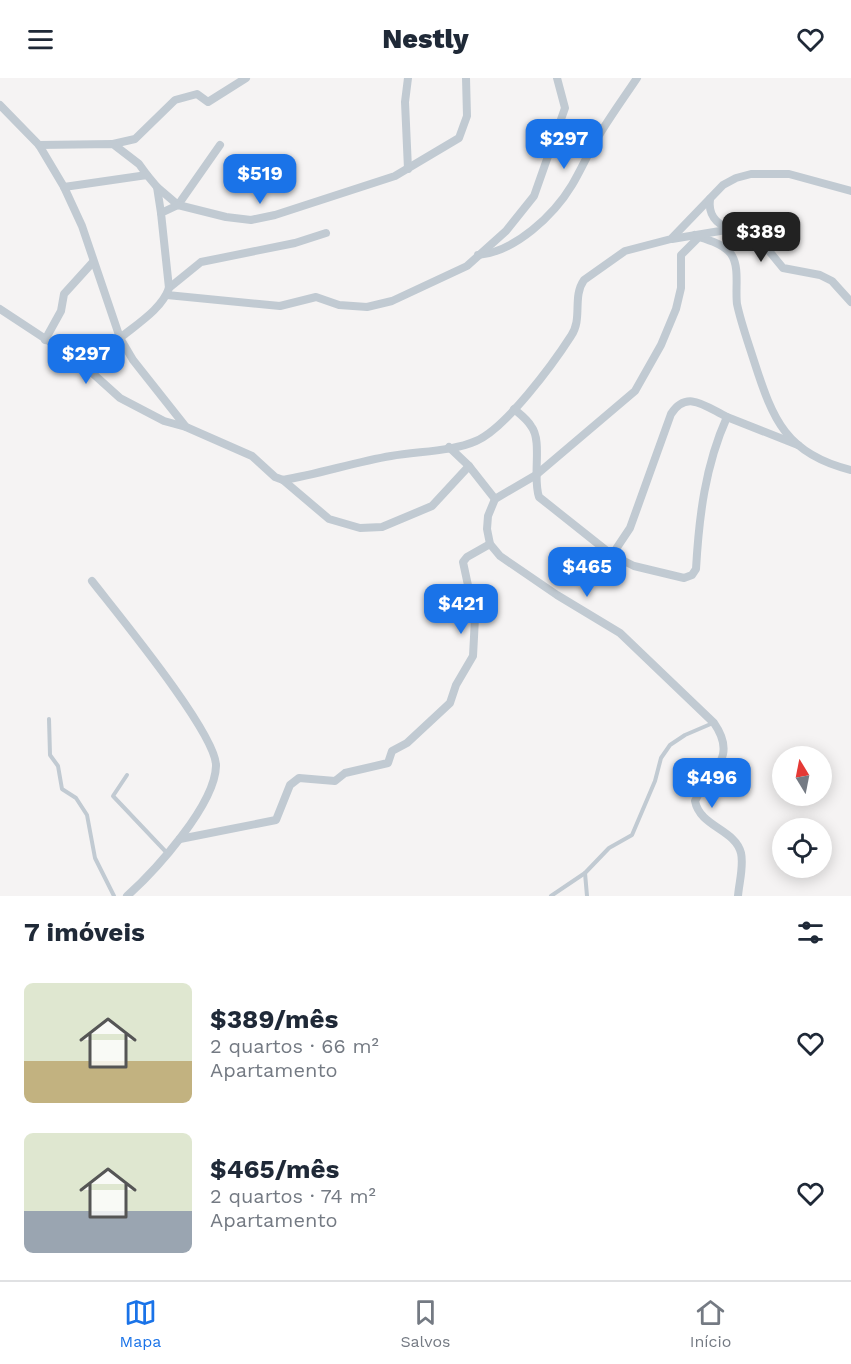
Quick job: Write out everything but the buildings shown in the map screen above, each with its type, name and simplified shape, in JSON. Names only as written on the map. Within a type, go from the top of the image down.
[{"type":"street","points":[[39,145],[113,144],[135,139],[175,100],[197,94],[208,102],[231,90],[246,78]]},
{"type":"street","points":[[408,78],[409,90],[405,102],[408,169]]},
{"type":"street","points":[[113,144],[139,164],[157,187],[178,205],[226,217],[251,220],[275,215],[395,176],[459,138],[467,116],[466,78]]},
{"type":"street","points":[[168,292],[274,306],[316,297],[339,304],[367,307],[392,301],[467,266],[506,231],[534,196],[565,108],[557,78]]},
{"type":"street","points":[[478,255],[497,252],[527,233],[549,214],[573,183],[600,133],[637,78]]},
{"type":"street","points":[[0,105],[39,145],[64,187],[82,226],[120,338],[133,360],[186,427]]},
{"type":"street","points":[[161,213],[178,205],[220,145]]},
{"type":"street","points":[[671,239],[729,181],[752,174],[789,174],[851,191]]},
{"type":"street","points":[[64,187],[147,175]]},
{"type":"street","points":[[157,187],[168,292]]},
{"type":"street","points":[[710,198],[711,214],[723,226],[732,229]]},
{"type":"street","points":[[283,480],[391,456],[477,441],[493,430],[514,409],[573,334],[579,317],[579,286],[625,251],[671,239],[732,229],[751,230],[783,268],[820,275],[832,281],[851,303]]},
{"type":"street","points":[[120,338],[201,262],[295,243],[326,233]]},
{"type":"street","points":[[696,236],[721,246],[730,253],[734,262],[739,312],[761,382],[779,424],[798,445],[818,460],[851,470]]},
{"type":"street","points":[[696,236],[681,255],[681,288],[676,309],[643,379],[610,413],[536,475],[495,500],[488,516],[490,543],[500,556],[557,595],[620,633],[714,723],[722,735],[724,758],[694,801],[696,810],[705,820],[735,841],[741,852],[738,896]]},
{"type":"street","points":[[45,340],[61,311],[64,294],[93,262]]},
{"type":"street","points":[[0,310],[79,361],[120,398],[164,421],[186,427],[252,456],[329,519],[360,528],[382,527],[432,506],[469,466]]},
{"type":"street","points":[[612,555],[630,528],[671,414],[677,404],[682,401],[693,401],[798,445]]},
{"type":"street","points":[[514,409],[533,427],[535,486],[539,497],[612,555],[634,566],[684,578],[692,575],[696,569],[699,518],[710,461],[727,417]]},
{"type":"street","points":[[449,447],[469,466],[495,500]]},
{"type":"street","points":[[180,838],[276,820],[290,785],[299,778],[335,781],[345,773],[381,766],[391,759],[392,751],[407,743],[432,721],[450,703],[456,685],[473,656],[475,618],[463,562],[490,543]]},
{"type":"street","points":[[92,581],[155,662],[213,749],[216,766],[212,782],[189,826],[168,854],[127,896]]},
{"type":"lane","points":[[49,718],[50,755],[58,766],[62,789],[76,798],[87,815],[95,858],[114,896]]},
{"type":"lane","points":[[552,896],[585,873],[601,855],[632,835],[661,758],[670,745],[685,735],[714,723]]},
{"type":"lane","points":[[127,775],[113,796],[168,854]]},
{"type":"lane","points":[[585,873],[587,896]]}]
